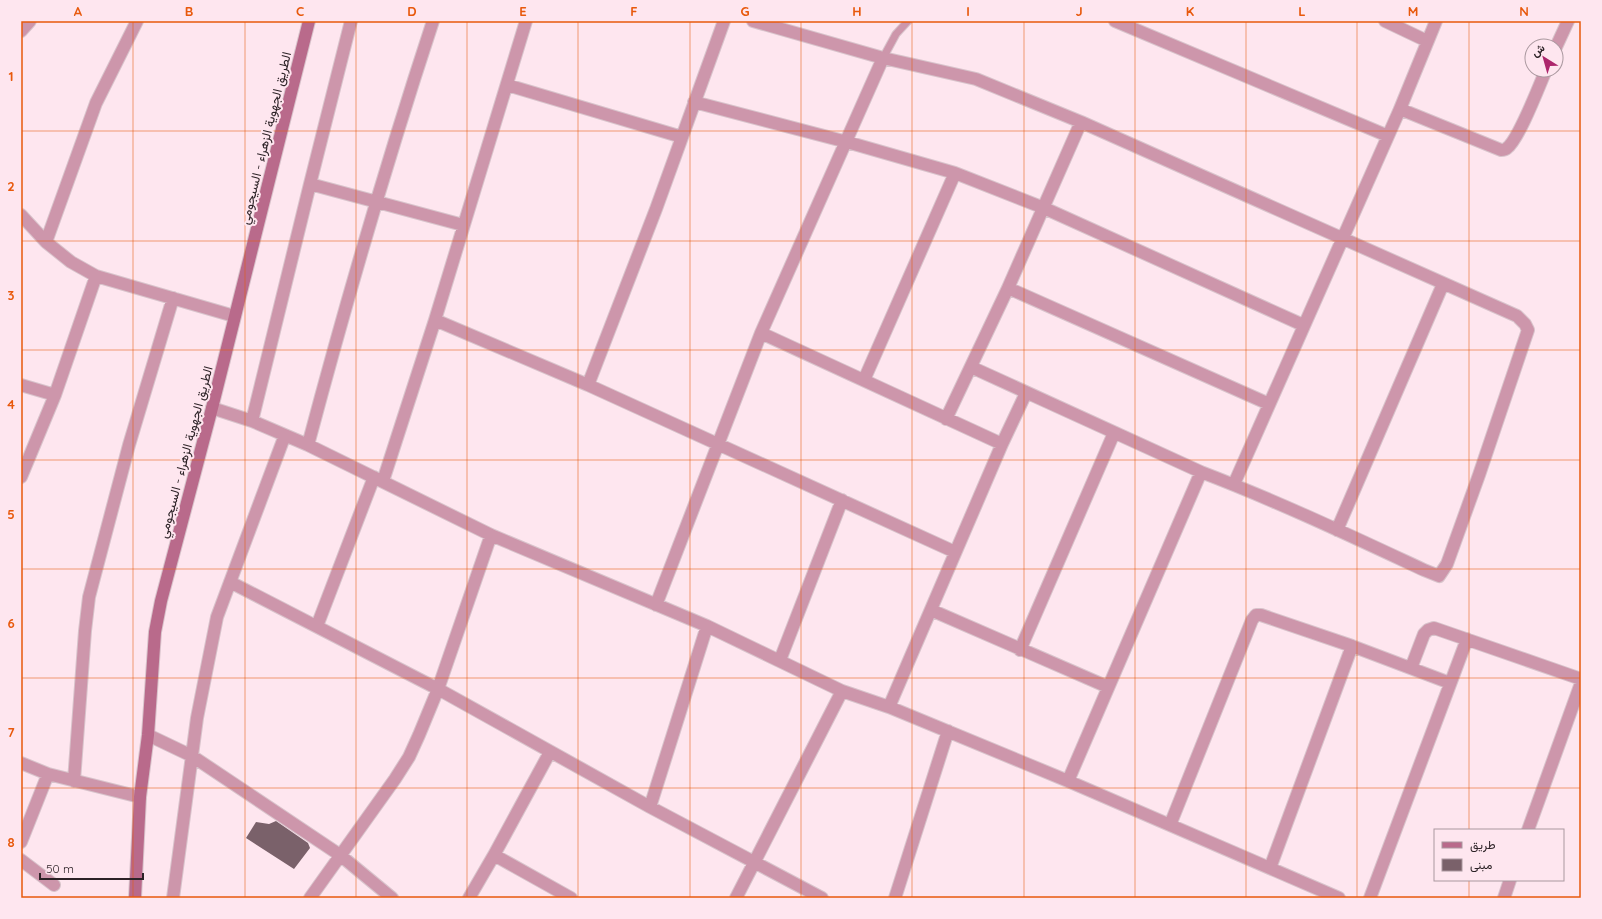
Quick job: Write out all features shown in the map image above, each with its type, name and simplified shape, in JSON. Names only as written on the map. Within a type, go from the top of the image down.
[{"type":"main road","name":"الطريق الجهوية الزهراء - السيجومي","points":[[134,898],[137,871],[140,797],[148,735],[155,632],[161,601],[212,408],[309,21]]},
{"type":"street","points":[[21,31],[30,21]]},
{"type":"street","points":[[46,242],[96,103],[137,21]]},
{"type":"street","points":[[252,421],[351,21]]},
{"type":"street","points":[[308,445],[346,304],[399,124],[433,21]]},
{"type":"street","points":[[317,626],[378,479],[435,320],[526,21]]},
{"type":"street","points":[[588,385],[682,137],[724,21]]},
{"type":"street","points":[[753,21],[883,58],[976,79],[1081,122],[1517,316],[1525,324],[1528,330],[1447,564],[1441,574],[1436,575],[1234,484],[1201,472],[971,367]]},
{"type":"street","points":[[1115,21],[1388,136]]},
{"type":"street","points":[[1385,21],[1427,41]]},
{"type":"street","points":[[1234,484],[1303,325],[1400,109],[1436,21]]},
{"type":"street","points":[[1560,38],[1568,21]]},
{"type":"street","points":[[656,605],[761,333],[883,58]]},
{"type":"street","points":[[1400,109],[1501,150],[1505,150],[1518,134],[1542,78]]},
{"type":"street","points":[[506,85],[682,137]]},
{"type":"street","points":[[694,102],[847,142],[955,173],[1044,208],[1303,325]]},
{"type":"street","points":[[946,419],[1008,288],[1081,122]]},
{"type":"street","points":[[864,380],[955,173]]},
{"type":"street","points":[[310,184],[463,226]]},
{"type":"street","points":[[21,215],[46,242],[71,262],[96,276],[234,316]]},
{"type":"street","points":[[21,477],[55,395],[96,276]]},
{"type":"street","points":[[1337,530],[1443,284]]},
{"type":"street","points":[[1008,288],[1269,404]]},
{"type":"street","points":[[74,781],[84,631],[89,597],[129,445],[173,298]]},
{"type":"street","points":[[435,320],[588,385],[956,552]]},
{"type":"street","points":[[761,333],[1002,444]]},
{"type":"street","points":[[21,385],[55,395]]},
{"type":"street","points":[[889,707],[1002,444],[1026,392]]},
{"type":"street","points":[[212,408],[252,421],[308,445],[491,535],[707,626],[842,691],[889,707],[948,731],[1339,898]]},
{"type":"street","points":[[1020,650],[1114,433]]},
{"type":"street","points":[[173,898],[197,718],[217,618],[285,435]]},
{"type":"street","points":[[1068,781],[1201,472]]},
{"type":"street","points":[[780,660],[842,500]]},
{"type":"street","points":[[310,898],[409,757],[438,688],[491,535]]},
{"type":"street","points":[[230,582],[438,688],[650,807],[822,898]]},
{"type":"street","points":[[931,610],[1108,688]]},
{"type":"street","points":[[1170,825],[1253,618],[1256,616],[1261,615],[1352,646],[1450,683]]},
{"type":"street","points":[[650,807],[707,626]]},
{"type":"street","points":[[1411,668],[1424,634],[1428,630],[1434,628],[1441,629],[1581,679]]},
{"type":"street","points":[[1370,898],[1467,639]]},
{"type":"street","points":[[1270,868],[1352,646]]},
{"type":"street","points":[[1528,829],[1581,683]]},
{"type":"street","points":[[736,898],[842,691]]},
{"type":"street","points":[[895,898],[948,731]]},
{"type":"street","points":[[148,735],[192,756],[340,855],[392,898]]},
{"type":"street","points":[[469,898],[550,752]]},
{"type":"street","points":[[21,763],[48,774],[140,797]]},
{"type":"street","points":[[21,842],[48,774]]},
{"type":"street","points":[[494,855],[571,898]]},
{"type":"street","points":[[21,860],[54,885]]},
{"type":"street","points":[[1504,898],[1510,881]]},
{"type":"lane","points":[[883,58],[896,34],[908,21]]},
{"type":"building","points":[[276,821],[308,843],[310,848],[294,869],[246,838],[256,822],[269,824]]}]
